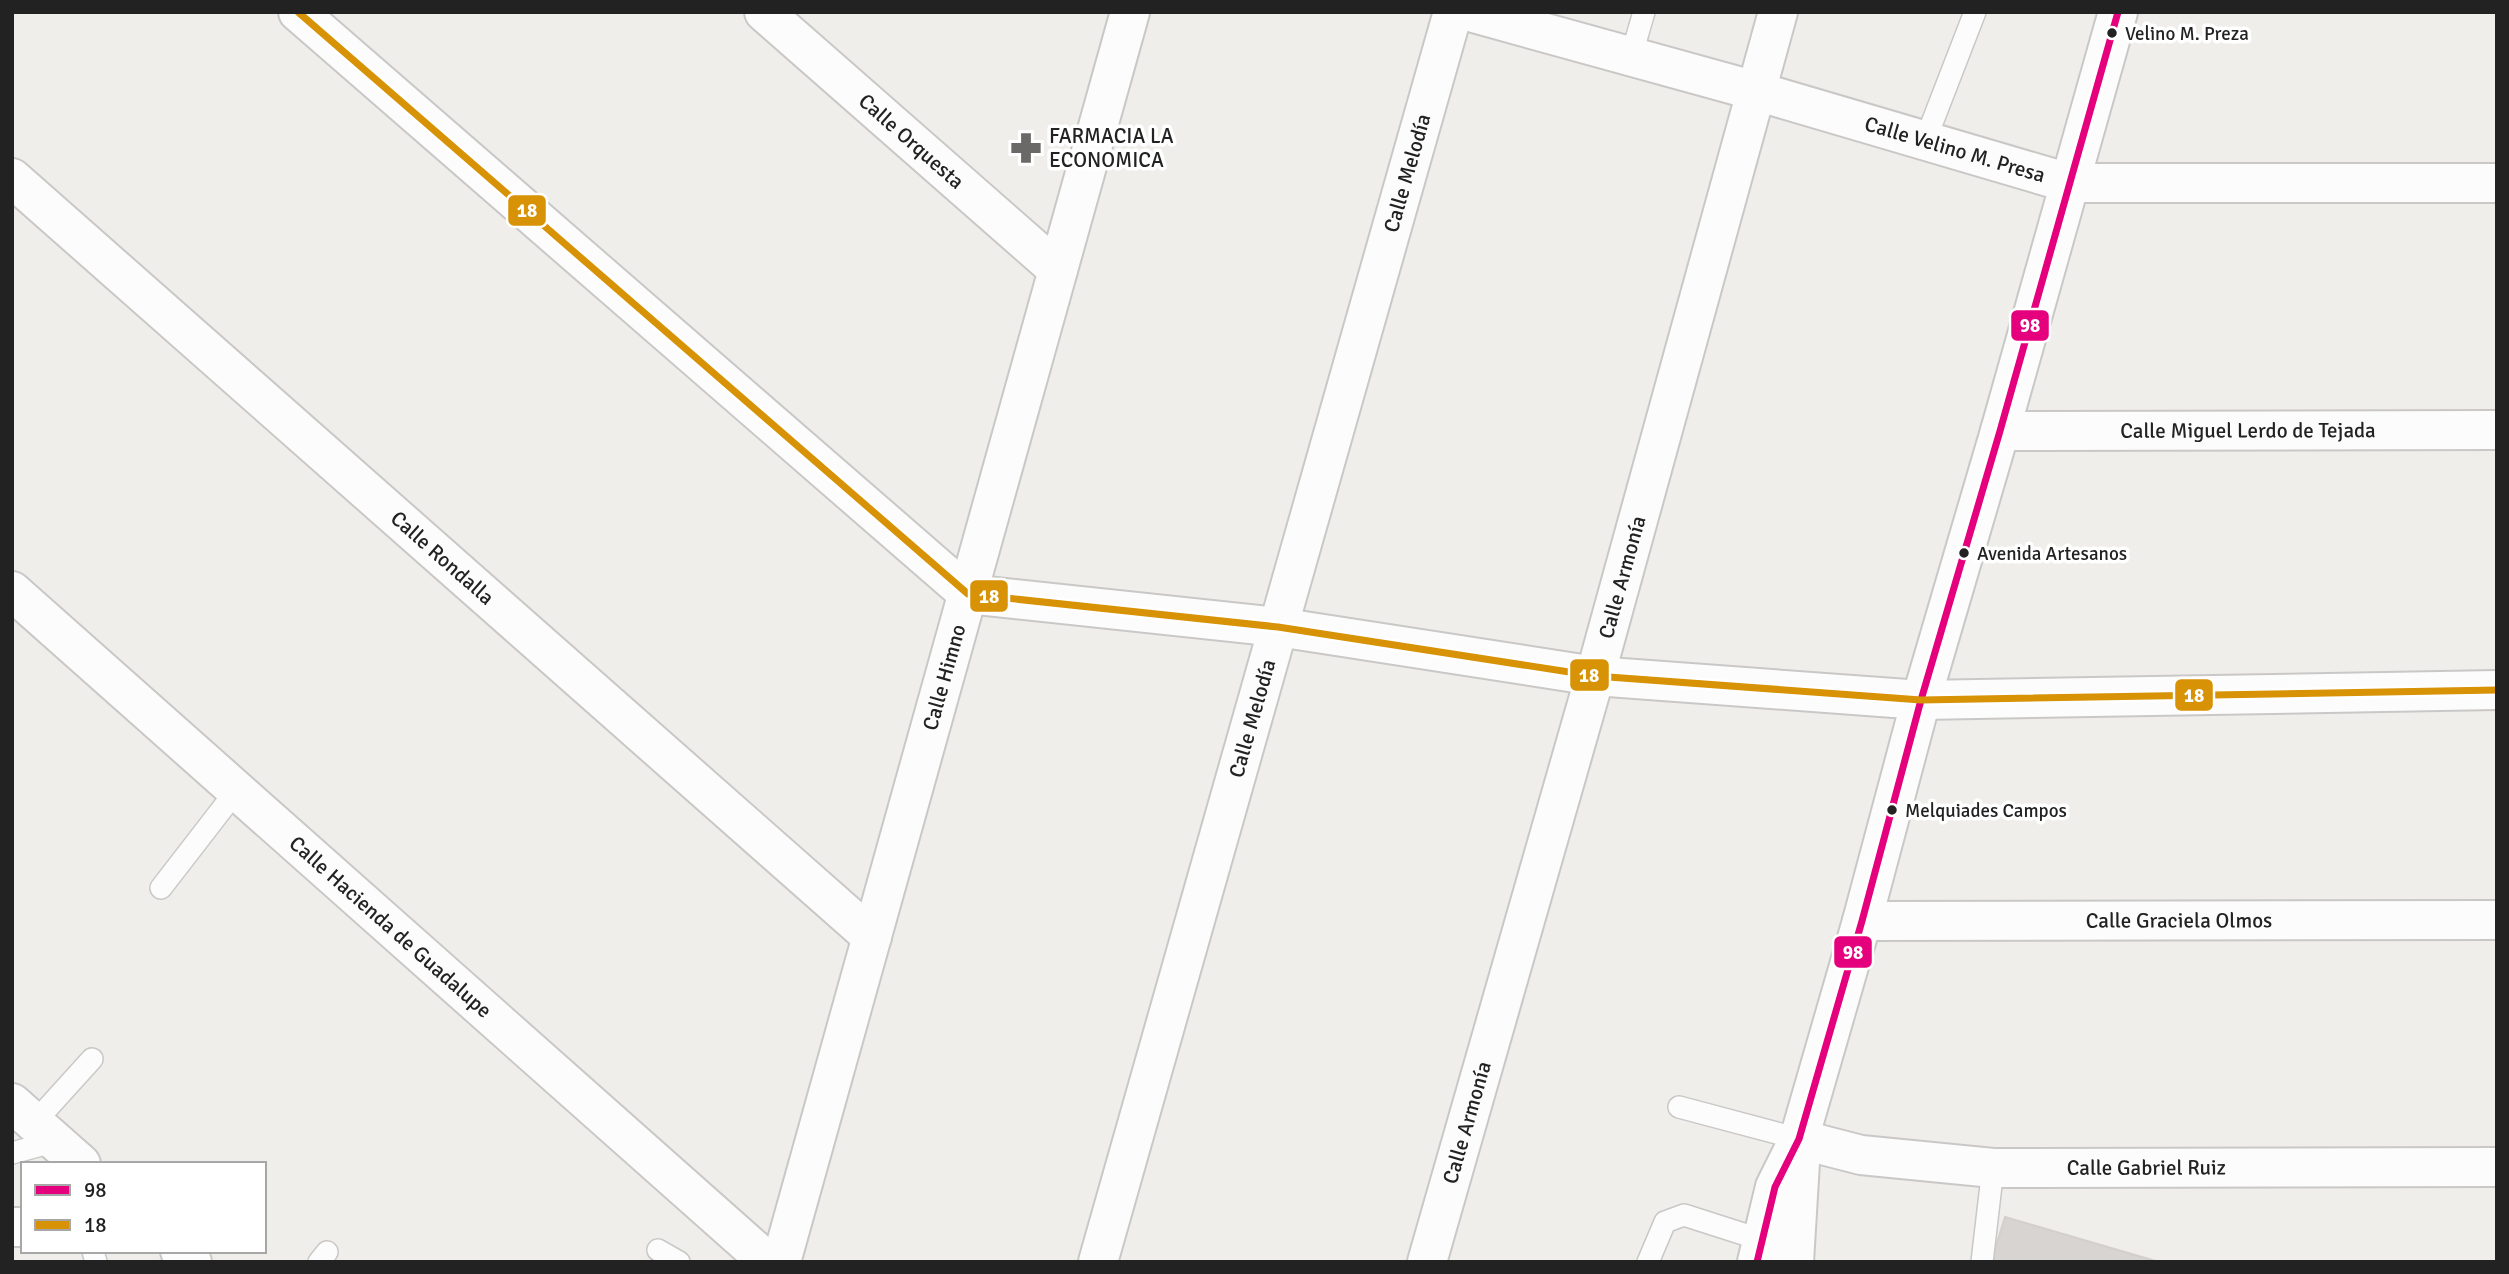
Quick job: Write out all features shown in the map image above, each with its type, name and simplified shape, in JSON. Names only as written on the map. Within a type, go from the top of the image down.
[{"type":"street","points":[[298,12],[968,594],[1278,627],[1595,677],[1921,700],[2497,690]]},
{"type":"street","name":"Calle Orquesta","points":[[764,12],[1058,270]]},
{"type":"street","name":"Calle Himno","points":[[781,1262],[1130,12]]},
{"type":"street","name":"Calle Melodía","points":[[1098,1262],[1454,12]]},
{"type":"street","name":"Calle Velino M. Presa","points":[[1470,12],[1756,91],[2069,183],[2497,183]]},
{"type":"street","name":"Calle Armonía","points":[[1427,1262],[1595,677],[1778,12]]},
{"type":"street","points":[[1759,1251],[1775,1187],[1800,1139],[1921,700],[2118,12]]},
{"type":"street","name":"Calle Rondalla","points":[[12,178],[872,937]]},
{"type":"street","name":"Calle Miguel Lerdo de Tejada","points":[[2000,430],[2497,430]]},
{"type":"street","name":"Calle Hacienda de Guadalupe","points":[[12,591],[768,1262]]},
{"type":"street","name":"Calle Graciela Olmos","points":[[1862,921],[2497,920]]},
{"type":"street","points":[[1794,1262],[1795,1219],[1801,1182],[1800,1139]]},
{"type":"street","name":"Calle Gabriel Ruiz","points":[[1800,1139],[1861,1155],[1993,1168],[2497,1167]]},
{"type":"lane","points":[[1631,57],[1644,12]]},
{"type":"lane","points":[[1925,141],[1975,12]]},
{"type":"lane","points":[[161,888],[236,791]]},
{"type":"lane","points":[[12,1153],[46,1133],[92,1059]]},
{"type":"lane","points":[[1679,1107],[1800,1139]]},
{"type":"lane","points":[[1982,1262],[1993,1168]]},
{"type":"lane","points":[[1648,1262],[1665,1222],[1684,1216],[1759,1251]]},
{"type":"lane","points":[[659,1250],[679,1262]]},
{"type":"building","points":[[2005,1217],[2159,1262],[1991,1262]]},
{"type":"transit line","name":"18","points":[[298,12],[968,594],[1278,627],[1595,676],[1921,700],[2497,690]]},
{"type":"transit line","name":"98","points":[[1757,1262],[1775,1187],[1799,1139],[1862,921],[1921,700],[2118,12]]},
{"type":"place","name":"Velino M. Preza","points":[[2112,33]]},
{"type":"place","name":"FARMACIA LA ECONOMICA","points":[[1026,148]]},
{"type":"place","name":"Avenida Artesanos","points":[[1964,553]]},
{"type":"place","name":"Melquiades Campos","points":[[1892,810]]}]
